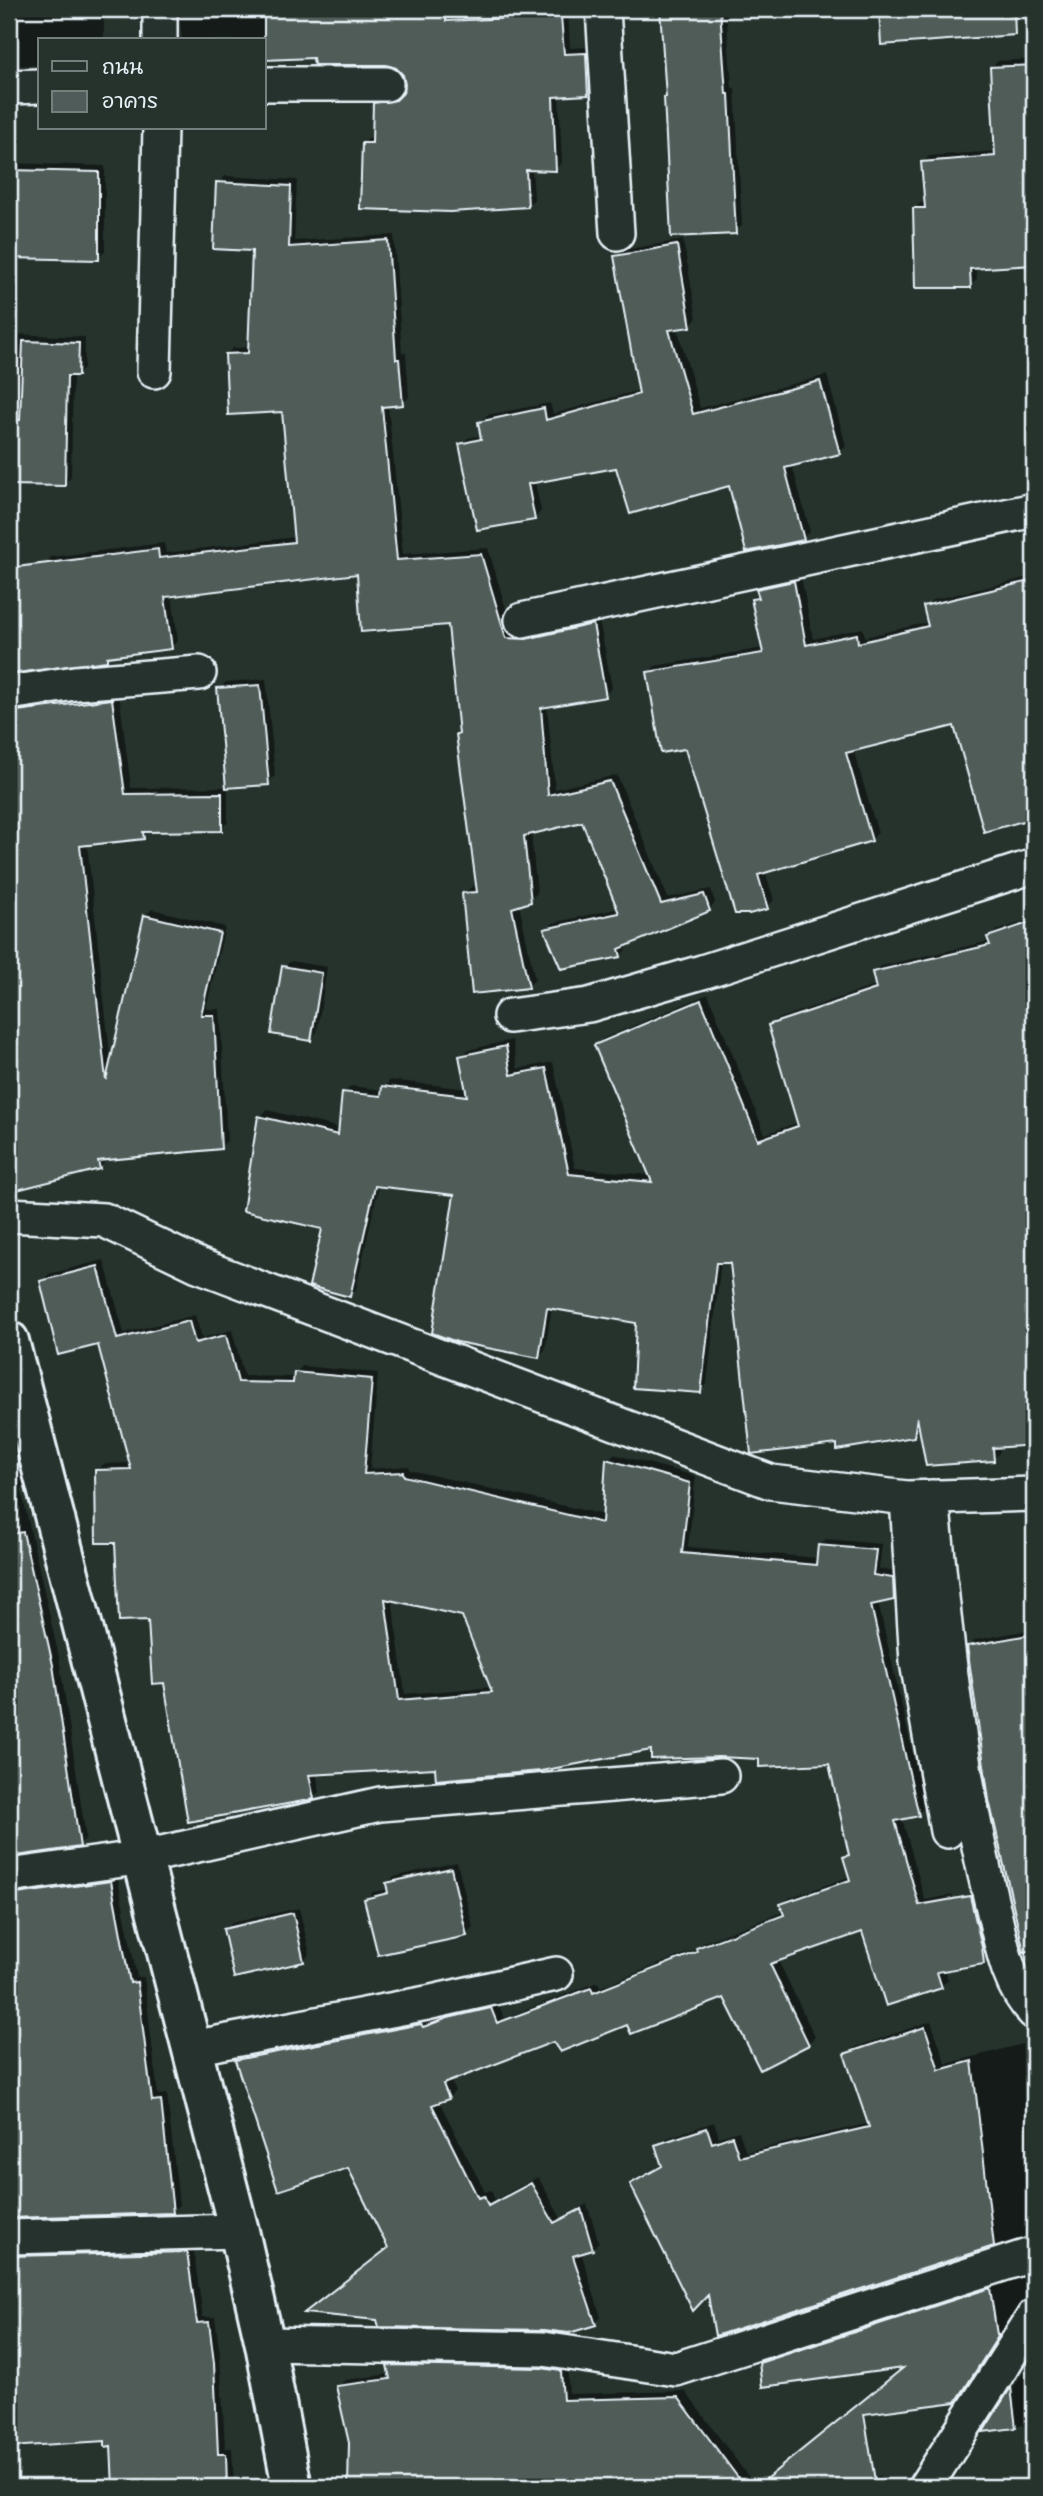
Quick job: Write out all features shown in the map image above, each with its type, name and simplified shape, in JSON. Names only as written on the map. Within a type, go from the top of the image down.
[{"type":"street","points":[[160,9],[160,38]]},
{"type":"street","points":[[603,9],[617,233]]},
{"type":"street","points":[[266,84],[386,84]]},
{"type":"street","points":[[9,87],[38,86]]},
{"type":"street","points":[[154,371],[160,130]]},
{"type":"street","points":[[522,620],[1034,510]]},
{"type":"street","points":[[9,692],[75,682],[199,673]]},
{"type":"street","points":[[510,1016],[589,1005],[702,972],[1034,866]]},
{"type":"street","points":[[9,1215],[104,1220],[198,1265],[771,1482],[920,1497],[1034,1494]]},
{"type":"street","points":[[9,1341],[239,2231],[265,2344],[292,2487]]},
{"type":"street","points":[[920,1497],[918,1662],[947,1831]]},
{"type":"street","points":[[920,1497],[979,1854],[1005,1958],[1022,2000],[1034,2012]]},
{"type":"street","points":[[9,1876],[144,1857],[380,1804],[721,1776]]},
{"type":"street","points":[[192,2048],[427,2003],[556,1974]]},
{"type":"street","points":[[9,2237],[239,2231]]},
{"type":"street","points":[[265,2344],[543,2349],[676,2369],[1034,2254]]},
{"type":"street","points":[[925,2487],[1034,2316]]},
{"type":"building","points":[[264,9],[446,9],[446,21],[561,16],[564,54],[586,53],[588,95],[553,97],[556,171],[526,170],[528,207],[450,212],[360,209],[362,143],[372,143],[373,103],[396,100],[403,93],[403,75],[396,68],[386,65],[314,65],[313,58],[266,60]]},
{"type":"building","points":[[660,9],[720,9],[726,94],[729,94],[736,234],[671,237]]},
{"type":"building","points":[[879,9],[1014,9],[1015,35],[881,45]]},
{"type":"building","points":[[1034,65],[1034,265],[970,269],[971,288],[915,288],[913,208],[925,208],[921,162],[995,156],[990,67]]},
{"type":"building","points":[[9,170],[99,172],[99,260],[9,258]]},
{"type":"building","points":[[216,182],[291,186],[289,247],[388,240],[396,359],[399,359],[403,405],[382,407],[397,560],[481,554],[506,638],[526,639],[593,624],[606,697],[541,708],[548,795],[610,781],[661,904],[704,894],[710,911],[619,949],[621,957],[561,969],[544,929],[619,913],[582,822],[524,836],[531,902],[512,908],[529,988],[472,994],[462,893],[477,892],[456,734],[459,734],[448,625],[361,632],[357,574],[165,597],[172,649],[9,674],[9,568],[158,549],[159,558],[294,542],[282,412],[228,415],[225,354],[248,353],[252,251],[213,249]]},
{"type":"building","points":[[677,245],[691,327],[669,330],[693,414],[820,381],[840,454],[785,468],[804,540],[746,552],[729,486],[630,514],[616,468],[528,484],[535,520],[477,530],[459,444],[481,439],[478,422],[544,408],[546,420],[639,394],[614,256]]},
{"type":"building","points":[[23,341],[79,343],[78,376],[67,376],[65,486],[9,485],[9,420],[20,420]]},
{"type":"building","points":[[1034,580],[1034,818],[984,832],[954,726],[846,753],[872,841],[758,875],[768,909],[735,914],[685,749],[661,753],[647,672],[763,653],[751,599],[759,598],[756,589],[794,581],[806,645],[857,634],[858,643],[928,626],[923,606]]},
{"type":"building","points":[[260,685],[269,785],[226,788],[217,688]]},
{"type":"building","points":[[112,699],[125,794],[222,793],[222,831],[143,832],[144,839],[80,846],[106,1080],[144,915],[220,933],[201,1015],[214,1015],[221,1149],[98,1161],[100,1169],[9,1192],[9,712]]},
{"type":"building","points":[[1034,921],[1034,1445],[993,1448],[994,1461],[926,1466],[917,1417],[914,1437],[837,1450],[837,1444],[751,1454],[730,1263],[716,1263],[701,1393],[633,1388],[636,1323],[547,1308],[539,1358],[457,1342],[432,1333],[454,1195],[375,1186],[350,1297],[309,1286],[322,1229],[243,1211],[258,1116],[338,1135],[342,1092],[381,1096],[382,1086],[467,1096],[459,1056],[506,1046],[511,1075],[546,1068],[569,1174],[652,1182],[594,1045],[701,1000],[758,1140],[798,1126],[768,1025],[876,989],[872,972],[990,945],[987,937]]},
{"type":"building","points":[[282,966],[322,973],[311,1041],[271,1034]]},
{"type":"building","points":[[98,1266],[117,1339],[189,1321],[195,1343],[226,1335],[238,1382],[293,1383],[294,1372],[372,1379],[364,1474],[403,1472],[404,1476],[602,1523],[606,1459],[690,1483],[682,1553],[816,1565],[818,1545],[876,1550],[873,1575],[893,1578],[894,1600],[871,1605],[919,1816],[895,1821],[919,1905],[970,1896],[984,1964],[937,1972],[942,1988],[886,2006],[862,1932],[770,1964],[809,2045],[760,2070],[724,1998],[631,2034],[627,2025],[560,2052],[553,2042],[443,2084],[449,2099],[432,2105],[478,2198],[484,2196],[488,2206],[531,2183],[554,2223],[581,2209],[593,2250],[573,2256],[596,2325],[569,2333],[544,2330],[379,2327],[377,2320],[304,2313],[388,2248],[348,2168],[278,2191],[235,2060],[421,2024],[423,2027],[491,2008],[497,2023],[591,1988],[593,1993],[697,1952],[696,1948],[784,1915],[780,1904],[850,1880],[843,1857],[849,1855],[829,1764],[759,1767],[759,1759],[651,1759],[651,1750],[541,1771],[436,1780],[435,1768],[309,1775],[314,1799],[188,1822],[164,1683],[152,1684],[148,1620],[119,1621],[115,1543],[96,1543],[95,1470],[131,1469],[98,1345],[58,1355],[40,1281]],"holes":[[[385,1599],[462,1616],[492,1692],[399,1700]]]},
{"type":"building","points":[[23,1532],[53,1665],[80,1847],[9,1857],[9,1534]]},
{"type":"building","points":[[1034,1634],[1034,1950],[1024,1952],[989,1800],[967,1646]]},
{"type":"building","points":[[451,1868],[467,1936],[378,1955],[364,1899],[388,1893],[386,1883]]},
{"type":"building","points":[[111,1881],[130,1983],[137,1982],[152,2101],[161,2100],[173,2213],[9,2218],[9,1895]]},
{"type":"building","points":[[293,1913],[304,1962],[234,1978],[223,1929]]},
{"type":"building","points":[[925,2027],[939,2070],[972,2061],[994,2246],[715,2336],[708,2295],[693,2311],[630,2184],[662,2166],[655,2145],[707,2128],[712,2143],[732,2136],[739,2157],[869,2127],[844,2054]]},
{"type":"building","points":[[187,2252],[197,2323],[209,2322],[214,2363],[218,2454],[226,2454],[227,2487],[113,2487],[111,2446],[105,2447],[105,2441],[9,2447],[9,2256]]},
{"type":"building","points":[[990,2288],[999,2335],[956,2402],[864,2414],[876,2487],[756,2487],[903,2368],[762,2387],[759,2363]]},
{"type":"building","points":[[387,2365],[541,2368],[561,2371],[563,2400],[678,2397],[745,2487],[348,2487],[349,2443],[336,2386],[390,2379]]},
{"type":"building","points":[[1011,2387],[1016,2428],[983,2432]]}]
